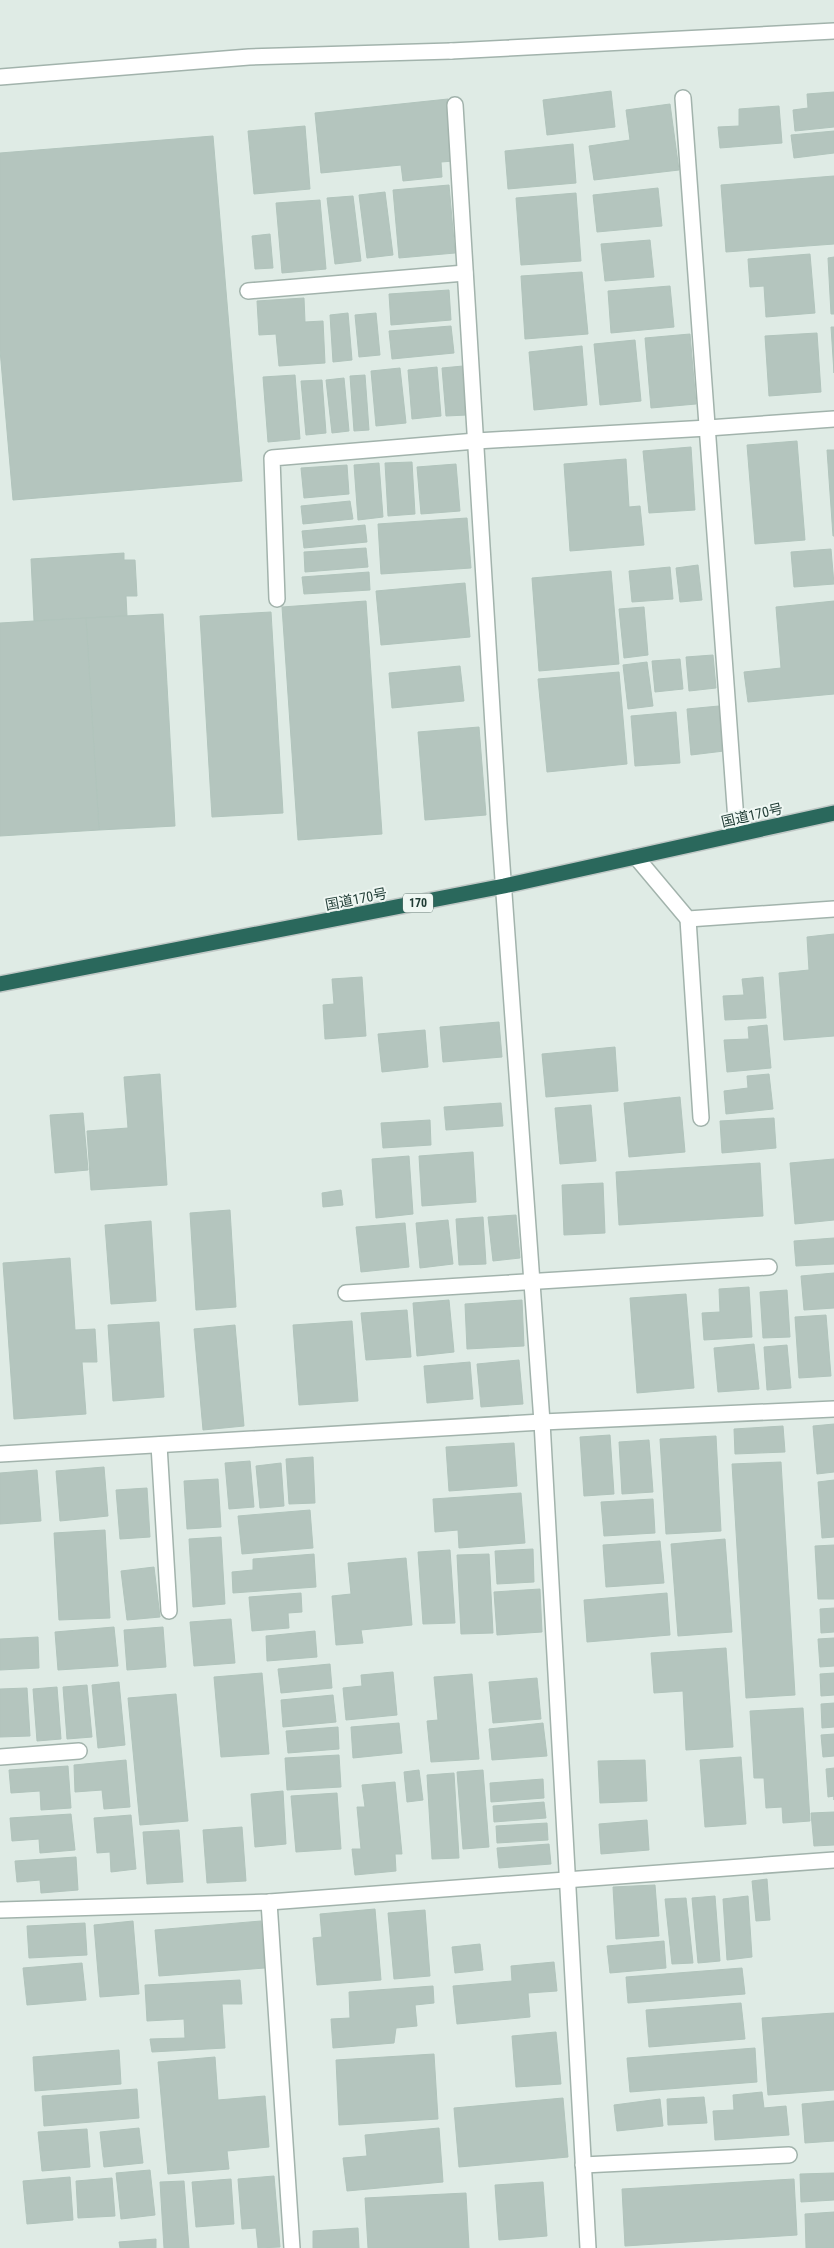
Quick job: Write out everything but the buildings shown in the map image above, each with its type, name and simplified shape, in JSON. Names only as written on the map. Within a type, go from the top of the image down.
[{"type":"highway","name":"国道170号","points":[[0,984],[504,886],[834,813]]},
{"type":"street","points":[[0,78],[249,58],[451,51],[834,31]]},
{"type":"street","points":[[683,98],[737,834]]},
{"type":"street","points":[[455,105],[504,886],[542,1422],[588,2248]]},
{"type":"street","points":[[248,291],[465,273]]},
{"type":"street","points":[[277,599],[272,458],[476,440],[708,428],[834,419]]},
{"type":"street","points":[[636,857],[688,919],[701,1118]]},
{"type":"street","points":[[688,919],[834,909]]},
{"type":"street","points":[[346,1293],[769,1266]]},
{"type":"street","points":[[0,1454],[542,1422],[834,1409]]},
{"type":"street","points":[[159,1445],[168,1611]]},
{"type":"street","points":[[0,1757],[79,1751]]},
{"type":"street","points":[[0,1910],[269,1902],[834,1860]]},
{"type":"street","points":[[269,1902],[292,2248]]},
{"type":"street","points":[[583,2165],[789,2155]]}]
